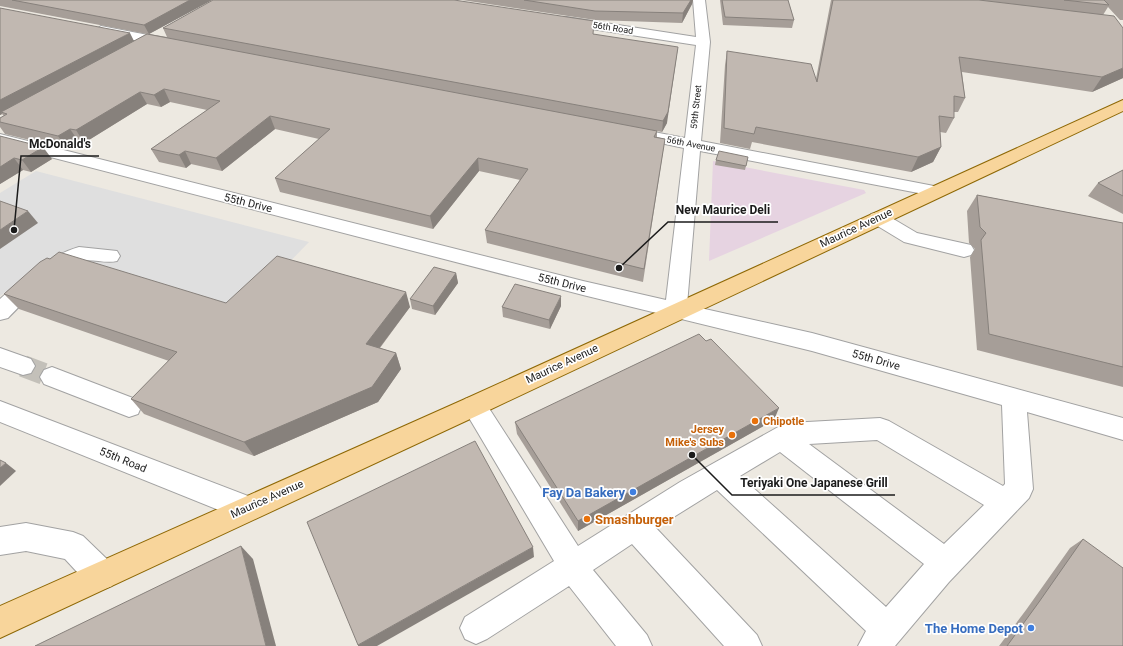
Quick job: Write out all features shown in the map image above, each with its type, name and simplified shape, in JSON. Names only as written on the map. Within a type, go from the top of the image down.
[{"type":"main road","name":"Maurice Avenue","points":[[0,622],[246,508],[474,406],[676,310],[1123,105]]},
{"type":"street","name":"59th Street","points":[[676,310],[703,42],[699,0]]},
{"type":"street","name":"56th Road","points":[[554,19],[703,42]]},
{"type":"street","points":[[86,27],[184,46]]},
{"type":"street","points":[[131,51],[167,31]]},
{"type":"street","name":"56th Avenue","points":[[620,130],[934,191]]},
{"type":"street","name":"55th Drive","points":[[0,139],[560,283],[812,342],[1014,400],[1123,429]]},
{"type":"street","points":[[878,218],[911,238],[964,250]]},
{"type":"street","points":[[0,312],[23,291],[74,256],[96,254],[110,256]]},
{"type":"street","points":[[0,357],[23,366]]},
{"type":"street","points":[[52,376],[129,407]]},
{"type":"street","points":[[720,474],[881,638],[946,562],[1019,488],[1014,400]]},
{"type":"street","points":[[474,406],[581,578],[632,644]]},
{"type":"street","name":"55th Road","points":[[0,411],[246,508]]},
{"type":"street","points":[[476,628],[635,526],[789,434],[880,429],[1005,502]]},
{"type":"street","points":[[782,439],[946,562]]},
{"type":"street","points":[[635,526],[746,646]]},
{"type":"street","points":[[0,541],[26,537],[73,546],[101,575]]},
{"type":"shaded area","points":[[713,161],[864,190],[866,193],[709,261]]},
{"type":"shaded area","points":[[36,171],[309,242],[241,312],[55,256],[0,296],[0,193]]},
{"type":"building","points":[[12,0],[190,0],[144,25]]},
{"type":"building","points":[[213,0],[454,0],[594,21],[593,34],[678,47],[668,112],[663,121],[163,28]]},
{"type":"building","points":[[524,0],[691,0],[683,13],[595,11]]},
{"type":"building","points":[[722,0],[788,0],[794,20],[725,17]]},
{"type":"building","points":[[833,0],[979,0],[1114,16],[1123,28],[1123,68],[1102,77],[959,57],[965,98],[954,96],[954,118],[939,116],[941,147],[918,157],[756,127],[754,134],[724,128],[727,51],[811,64],[817,82]]},
{"type":"building","points":[[1064,0],[1104,0],[1109,5]]},
{"type":"building","points":[[0,8],[130,33],[0,100]]},
{"type":"building","points":[[147,34],[657,131],[654,137],[665,139],[644,269],[485,230],[528,169],[478,158],[430,216],[275,178],[330,129],[270,116],[216,158],[185,151],[179,155],[151,149],[220,101],[164,89],[154,95],[140,92],[76,130],[70,129],[58,136],[0,122],[0,118],[7,114],[1,112]]},
{"type":"building","points":[[0,136],[43,147],[22,160],[14,158],[0,167]]},
{"type":"building","points":[[719,151],[748,157],[746,166],[716,160]]},
{"type":"building","points":[[1123,170],[1123,196],[1098,183]]},
{"type":"building","points":[[977,195],[1123,223],[1123,367],[989,334],[981,240],[986,233],[980,227]]},
{"type":"building","points":[[0,201],[28,211],[0,230]]},
{"type":"building","points":[[59,252],[226,303],[277,256],[406,292],[366,344],[396,353],[372,387],[244,442],[131,399],[177,352],[4,294],[40,262],[47,258],[50,259]]},
{"type":"building","points":[[434,267],[456,273],[433,306],[410,299]]},
{"type":"building","points":[[515,284],[561,296],[549,320],[502,307]]},
{"type":"building","points":[[699,334],[706,341],[711,339],[779,408],[578,521],[515,422]]},
{"type":"building","points":[[475,441],[533,547],[358,645],[307,522]]},
{"type":"building","points":[[0,460],[6,463],[0,468]]},
{"type":"building","points":[[1083,539],[1123,568],[1123,646],[1007,646],[1039,602]]},
{"type":"building","points":[[241,546],[266,646],[35,646]]},
{"type":"tunnel","points":[[23,366],[52,377]]},
{"type":"place","name":"McDonald's","points":[[14,230]]},
{"type":"place","name":"New Maurice Deli","points":[[619,268]]},
{"type":"place","name":"Chipotle","points":[[755,421]]},
{"type":"place","name":"Jersey Mike's Subs","points":[[732,435]]},
{"type":"place","name":"Teriyaki One Japanese Grill","points":[[692,455]]},
{"type":"place","name":"Fay Da Bakery","points":[[633,492]]},
{"type":"place","name":"Smashburger","points":[[587,519]]},
{"type":"place","name":"The Home Depot","points":[[1031,628]]}]
